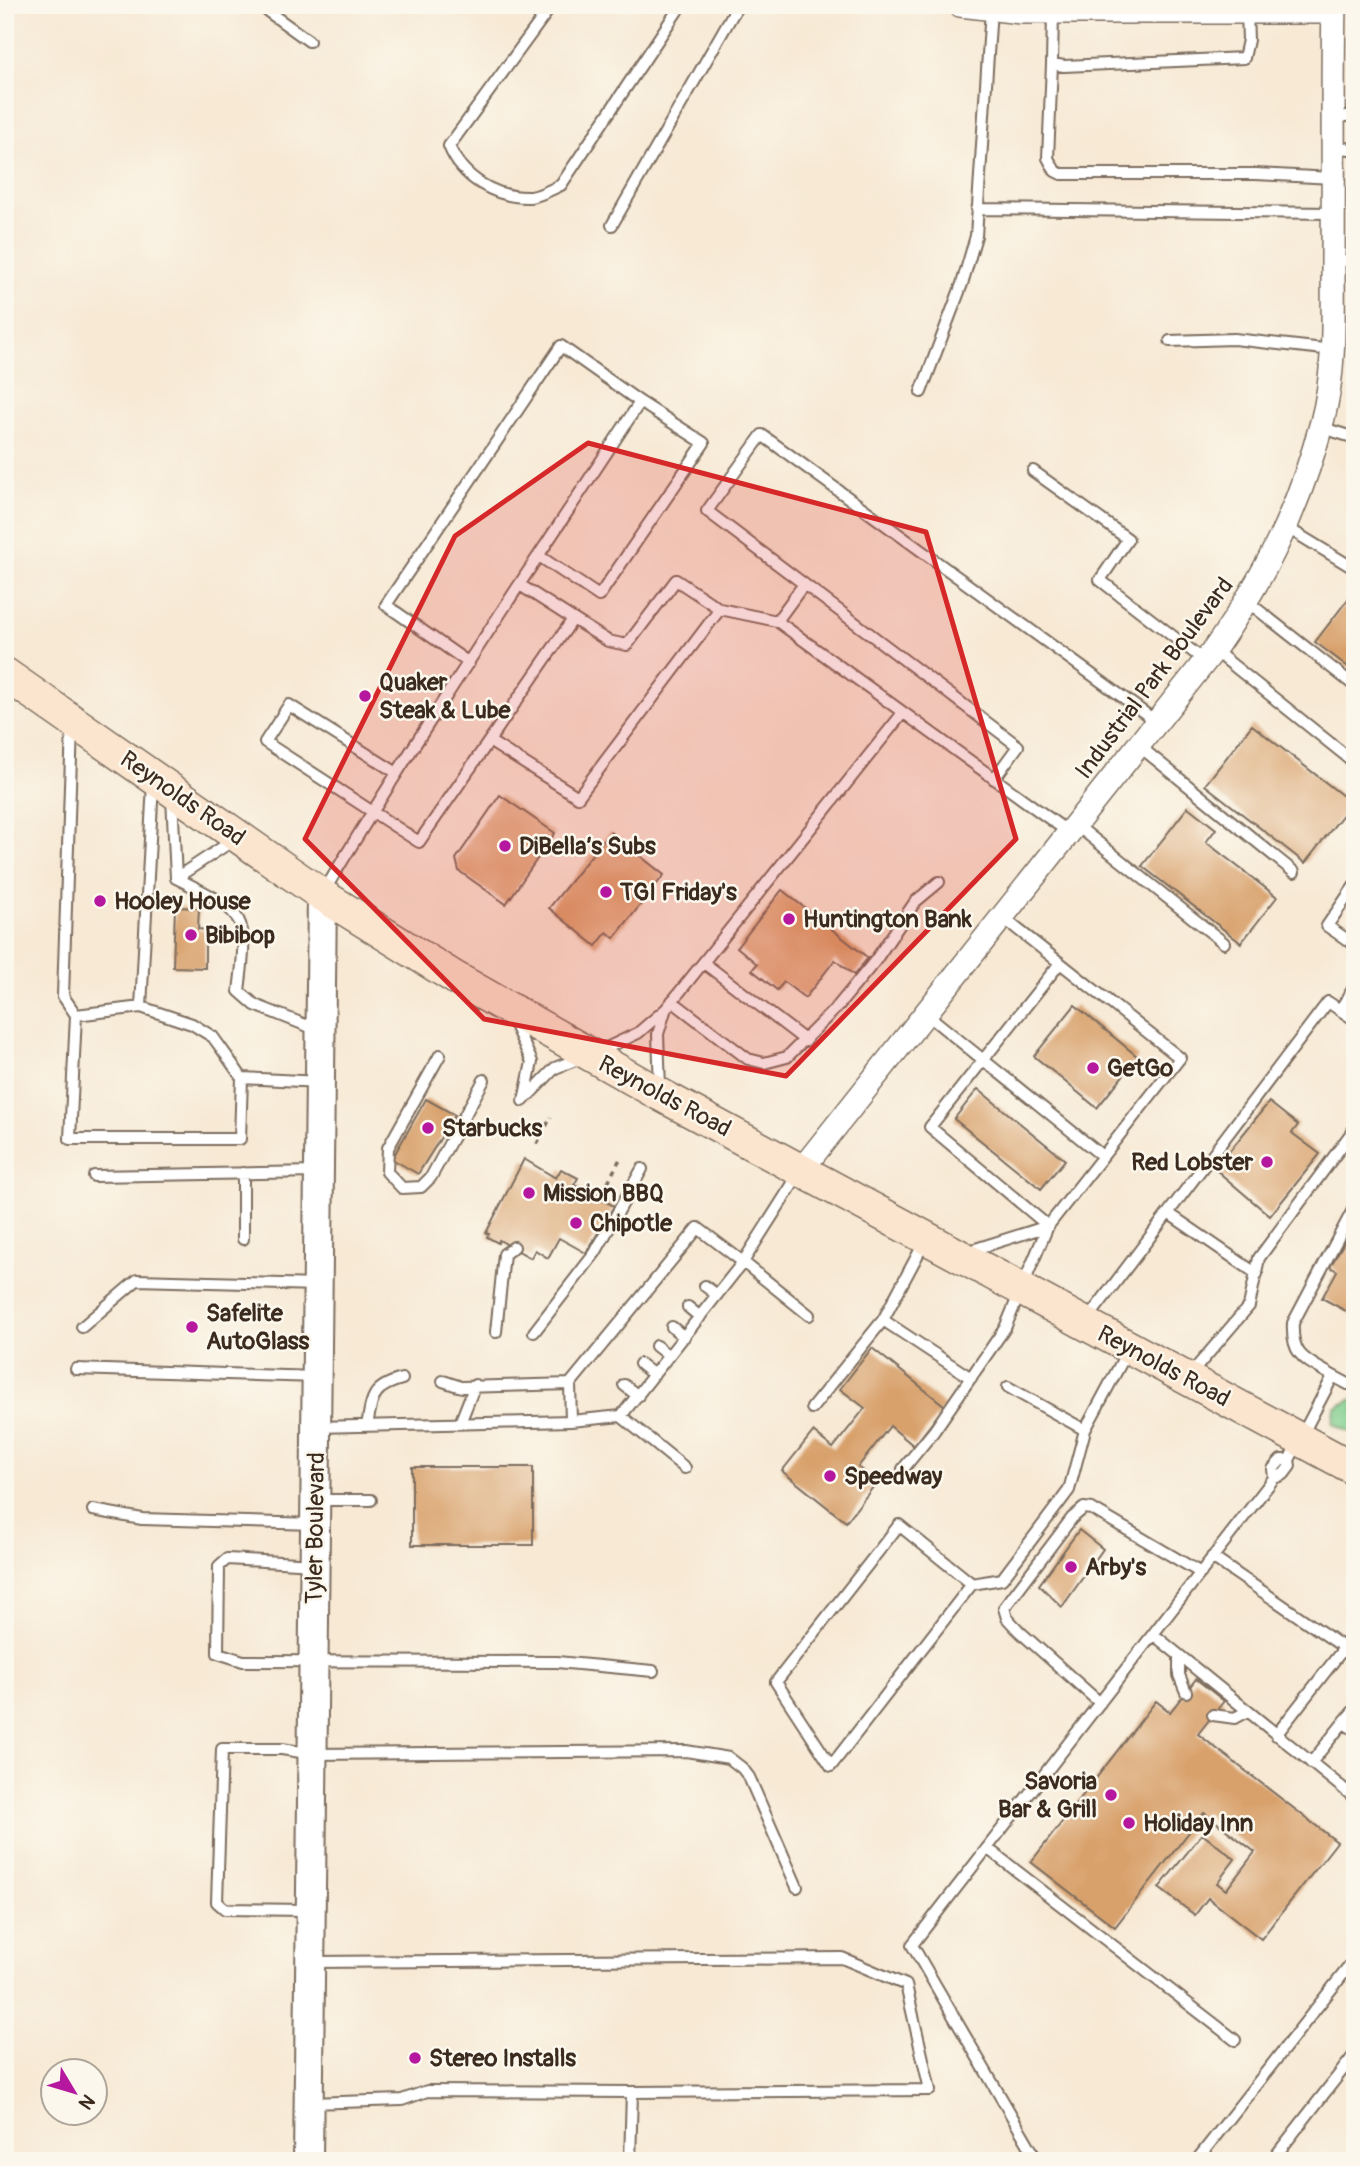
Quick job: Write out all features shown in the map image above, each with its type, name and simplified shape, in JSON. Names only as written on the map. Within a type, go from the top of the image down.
[{"type":"main road","name":"Reynolds Road","points":[[5,674],[322,895],[504,1005],[661,1094],[1187,1378],[1295,1450],[1355,1469]]},
{"type":"street","points":[[960,5],[1040,10],[1334,9]]},
{"type":"street","name":"Industrial Park Boulevard","points":[[802,1169],[1210,655],[1248,602],[1286,527],[1301,492],[1320,427],[1344,260],[1334,213],[1333,178],[1344,148],[1344,116],[1334,9]]},
{"type":"street","name":"Tyler Boulevard","points":[[307,2161],[322,895]]},
{"type":"lane","points":[[259,5],[309,41]]},
{"type":"lane","points":[[552,5],[449,146],[454,159],[469,177],[498,193],[532,197],[561,185],[681,5]]},
{"type":"lane","points":[[612,225],[738,5]]},
{"type":"lane","points":[[921,392],[962,284],[976,236],[991,9]]},
{"type":"lane","points":[[1052,64],[1244,58],[1248,40],[1247,9]]},
{"type":"lane","points":[[1040,10],[1052,64],[1048,158],[1055,171],[1061,174],[1256,174],[1333,178]]},
{"type":"lane","points":[[977,209],[1334,213]]},
{"type":"lane","points":[[1170,341],[1234,339],[1333,350]]},
{"type":"lane","points":[[469,663],[386,605],[561,346],[704,443],[599,596],[539,556]]},
{"type":"lane","points":[[322,895],[397,773],[640,402]]},
{"type":"lane","points":[[1320,427],[1355,438]]},
{"type":"lane","points":[[994,779],[1018,746],[707,511],[762,435],[1157,722]]},
{"type":"lane","points":[[1033,471],[1128,539],[1100,580],[1210,655],[1355,763]]},
{"type":"lane","points":[[1286,527],[1355,569]]},
{"type":"lane","points":[[520,585],[608,641],[627,645],[676,580],[720,609],[777,621],[994,779],[1071,828],[1224,943]]},
{"type":"lane","points":[[777,621],[804,584]]},
{"type":"lane","points":[[1248,602],[1355,686]]},
{"type":"lane","points":[[489,741],[578,797],[720,609]]},
{"type":"lane","points":[[397,773],[289,705],[265,743],[419,842],[573,619]]},
{"type":"lane","points":[[504,1005],[528,1049],[532,1062],[523,1101],[555,1068],[638,1032],[669,1005],[704,963],[902,713]]},
{"type":"lane","points":[[73,721],[63,996],[76,1015],[71,1139],[240,1139],[242,1077],[213,1037],[192,1024],[141,1007],[76,1015]]},
{"type":"lane","points":[[1138,745],[1294,873]]},
{"type":"lane","points":[[162,783],[176,878]]},
{"type":"lane","points":[[141,1007],[162,783]]},
{"type":"lane","points":[[176,878],[239,837]]},
{"type":"lane","points":[[176,878],[220,900],[241,920],[245,944],[239,991],[255,1005],[320,1031]]},
{"type":"lane","points":[[669,1005],[748,1059],[775,1062],[806,1041],[875,961],[915,902],[939,882]]},
{"type":"lane","points":[[1355,885],[1327,926],[1355,945]]},
{"type":"lane","points":[[903,1469],[971,1378],[1004,1328],[1048,1226],[1101,1155],[1180,1058],[1001,916]]},
{"type":"lane","points":[[704,963],[806,1041]]},
{"type":"lane","points":[[1048,1226],[930,1127],[1060,963]]},
{"type":"lane","points":[[1340,1010],[1355,986]]},
{"type":"lane","points":[[1084,1323],[1328,1002],[1355,1020]]},
{"type":"lane","points":[[661,1094],[658,1034],[669,1005]]},
{"type":"lane","points":[[924,1013],[1101,1155]]},
{"type":"lane","points":[[440,1055],[388,1148],[387,1172],[402,1188],[421,1187],[431,1177],[484,1080]]},
{"type":"lane","points":[[242,1077],[320,1082]]},
{"type":"lane","points":[[1187,1378],[1249,1306],[1258,1258],[1355,1128]]},
{"type":"lane","points":[[534,1332],[595,1253],[642,1168]]},
{"type":"lane","points":[[316,1427],[571,1421],[621,1416],[743,1262],[802,1169]]},
{"type":"lane","points":[[94,1175],[319,1172]]},
{"type":"lane","points":[[243,1173],[243,1239]]},
{"type":"lane","points":[[1348,1384],[1303,1358],[1292,1343],[1293,1323],[1355,1206]]},
{"type":"lane","points":[[1168,1213],[1257,1274]]},
{"type":"lane","points":[[957,1254],[1048,1226]]},
{"type":"lane","points":[[571,1421],[570,1384],[590,1358],[611,1341],[659,1283],[672,1259],[698,1228],[809,1315]]},
{"type":"lane","points":[[812,1408],[883,1320],[927,1238]]},
{"type":"lane","points":[[496,1332],[505,1254],[514,1247]]},
{"type":"lane","points":[[672,1259],[682,1267]]},
{"type":"lane","points":[[82,1327],[137,1280],[318,1285]]},
{"type":"lane","points":[[705,1286],[717,1295]]},
{"type":"lane","points":[[688,1307],[700,1317]]},
{"type":"lane","points":[[883,1320],[971,1378]]},
{"type":"lane","points":[[672,1327],[684,1337]]},
{"type":"lane","points":[[656,1346],[669,1356]]},
{"type":"lane","points":[[972,1584],[899,1525],[776,1682],[831,1766],[972,1584],[1003,1579],[1069,1490],[1085,1430],[1129,1347]]},
{"type":"lane","points":[[590,1358],[601,1366]]},
{"type":"lane","points":[[640,1364],[654,1376]]},
{"type":"lane","points":[[76,1369],[317,1377]]},
{"type":"lane","points":[[1038,2161],[912,1945],[1274,1478],[1273,1469],[1295,1450],[1333,1376]]},
{"type":"lane","points":[[367,1426],[376,1391],[384,1384],[402,1379]]},
{"type":"lane","points":[[443,1381],[460,1386],[570,1384]]},
{"type":"lane","points":[[460,1423],[474,1385]]},
{"type":"lane","points":[[624,1385],[638,1396]]},
{"type":"lane","points":[[1008,1387],[1085,1430]]},
{"type":"lane","points":[[621,1416],[685,1468]]},
{"type":"lane","points":[[93,1510],[142,1519],[315,1512],[371,1500]]},
{"type":"lane","points":[[1100,1703],[1019,1631],[1007,1618],[1003,1608],[1072,1518],[1084,1508],[1092,1508],[1200,1573]]},
{"type":"lane","points":[[1212,1558],[1355,1655]]},
{"type":"lane","points":[[314,1564],[227,1559],[219,1566],[218,1653],[243,1661],[557,1662],[653,1671]]},
{"type":"lane","points":[[1153,1634],[1355,1798]]},
{"type":"lane","points":[[1276,1735],[1355,1634]]},
{"type":"lane","points":[[1179,1656],[1179,1675],[1185,1692]]},
{"type":"lane","points":[[1311,1763],[1355,1709]]},
{"type":"lane","points":[[1213,1715],[1235,1718],[1248,1711]]},
{"type":"lane","points":[[1343,1723],[1355,1730]]},
{"type":"lane","points":[[310,1910],[225,1909],[216,1902],[222,1749],[282,1749],[313,1754],[686,1751],[729,1758],[749,1777],[797,1887]]},
{"type":"lane","points":[[987,1848],[1235,2040]]},
{"type":"lane","points":[[308,2103],[402,2100],[427,2091],[930,2090],[906,1985],[842,1958],[310,1962]]},
{"type":"lane","points":[[1196,2161],[1355,1959]]},
{"type":"lane","points":[[1277,2154],[1355,2054]]},
{"type":"lane","points":[[629,2161],[632,2092]]},
{"type":"path","points":[[537,1144],[551,1118]]},
{"type":"path","points":[[608,1182],[621,1157]]},
{"type":"highlighted area","points":[[588,443],[926,532],[1016,839],[786,1076],[484,1019],[305,839],[455,536]]},
{"type":"green space","points":[[1355,1398],[1355,1435],[1333,1424],[1335,1408]]},
{"type":"building","points":[[1355,590],[1355,672],[1315,642]]},
{"type":"building","points":[[1252,725],[1352,803],[1305,863],[1205,785]]},
{"type":"building","name":"DiBella’s Subs","points":[[500,795],[555,833],[506,904],[459,871],[456,859]]},
{"type":"building","points":[[1188,807],[1216,829],[1206,842],[1277,897],[1241,943],[1142,866]]},
{"type":"building","name":"TGI Friday's","points":[[610,832],[664,875],[614,938],[607,932],[596,946],[549,908]]},
{"type":"building","name":"Huntington Bank","points":[[782,890],[868,958],[854,975],[835,960],[805,998],[784,982],[777,990],[752,970],[757,964],[737,947]]},
{"type":"building","name":"Bibibop","points":[[175,907],[199,908],[198,929],[208,930],[208,941],[205,940],[205,968],[173,967]]},
{"type":"building","points":[[1075,1005],[1138,1057],[1097,1108],[1034,1056]]},
{"type":"building","points":[[978,1089],[1065,1160],[1041,1189],[954,1119]]},
{"type":"building","name":"Starbucks","points":[[426,1099],[455,1115],[418,1174],[392,1159]]},
{"type":"building","name":"Red Lobster","points":[[1269,1102],[1298,1125],[1292,1133],[1320,1154],[1270,1216],[1215,1169]]},
{"type":"building","points":[[524,1159],[556,1178],[561,1169],[578,1178],[574,1185],[614,1206],[586,1253],[559,1238],[548,1258],[535,1250],[531,1258],[499,1240],[498,1243],[487,1237],[489,1234],[486,1233]]},
{"type":"building","points":[[1355,1234],[1355,1316],[1322,1298],[1337,1271],[1330,1267],[1346,1239],[1351,1242]]},
{"type":"building","points":[[872,1348],[945,1406],[914,1446],[890,1426],[858,1467],[877,1482],[846,1522],[782,1471],[813,1432],[833,1448],[865,1408],[840,1389]]},
{"type":"building","points":[[412,1467],[533,1467],[533,1545],[412,1545]]},
{"type":"building","name":"Arby's","points":[[1079,1530],[1103,1549],[1062,1607],[1039,1585]]},
{"type":"building","name":"Holiday Inn","points":[[1196,1679],[1224,1701],[1198,1734],[1337,1842],[1261,1939],[1208,1898],[1195,1915],[1159,1888],[1202,1834],[1235,1859],[1217,1883],[1226,1890],[1255,1852],[1204,1813],[1115,1927],[1031,1862],[1156,1701],[1170,1712]]},
{"type":"place","name":"Quaker Steak & Lube","points":[[365,696]]},
{"type":"place","name":"DiBella’s Subs","points":[[505,846]]},
{"type":"place","name":"TGI Friday's","points":[[606,892]]},
{"type":"place","name":"Hooley House","points":[[100,901]]},
{"type":"place","name":"Huntington Bank","points":[[789,919]]},
{"type":"place","name":"Bibibop","points":[[191,935]]},
{"type":"place","name":"GetGo","points":[[1093,1068]]},
{"type":"place","name":"Starbucks","points":[[428,1128]]},
{"type":"place","name":"Red Lobster","points":[[1267,1162]]},
{"type":"place","name":"Mission BBQ","points":[[529,1193]]},
{"type":"place","name":"Chipotle","points":[[576,1223]]},
{"type":"place","name":"Safelite AutoGlass","points":[[192,1327]]},
{"type":"place","name":"Speedway","points":[[830,1476]]},
{"type":"place","name":"Arby's","points":[[1071,1567]]},
{"type":"place","name":"Savoria Bar & Grill","points":[[1111,1795]]},
{"type":"place","name":"Holiday Inn","points":[[1129,1823]]},
{"type":"place","name":"Stereo Installs","points":[[415,2058]]}]
